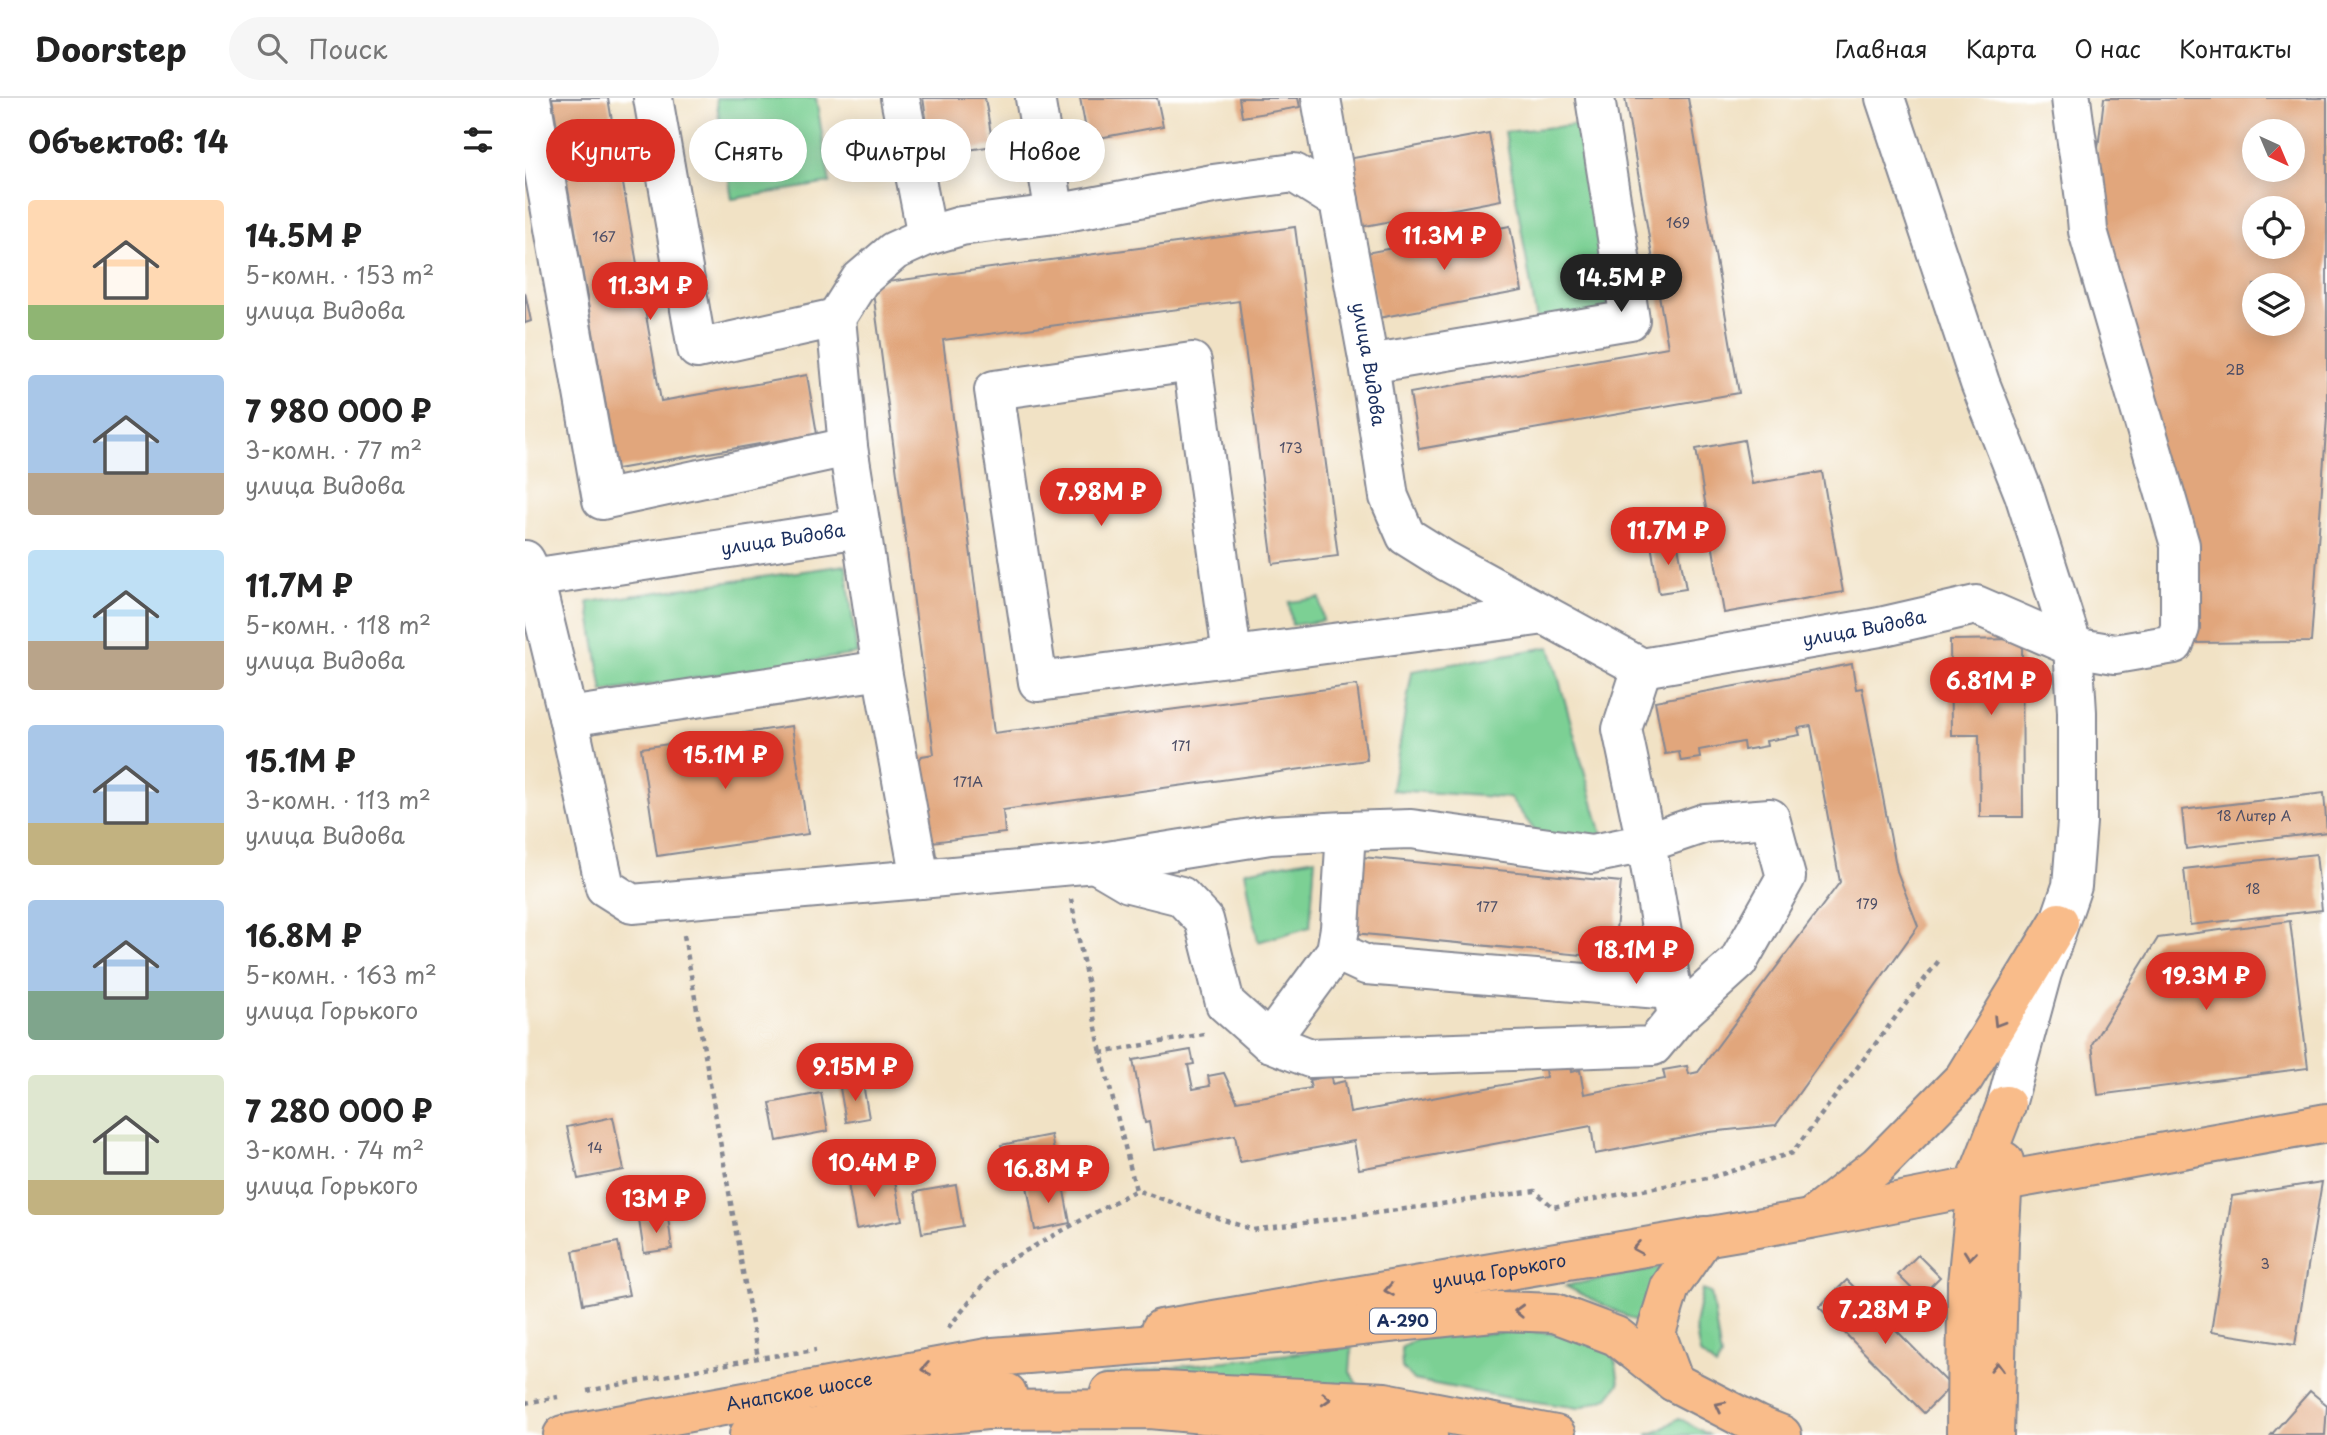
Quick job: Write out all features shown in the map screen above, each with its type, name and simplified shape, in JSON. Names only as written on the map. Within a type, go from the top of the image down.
[{"type":"main road","points":[[1810,1219],[1877,1166],[1963,1078],[2059,922]]},
{"type":"main road","points":[[1989,1430],[1999,1242],[1990,1184],[2006,1105]]},
{"type":"main road","name":"улица Горького","points":[[993,1357],[1810,1219],[2327,1123]]},
{"type":"main road","points":[[1674,1382],[1655,1333],[1670,1287],[1705,1236]]},
{"type":"main road","name":"А-290","points":[[993,1357],[1314,1331],[1501,1311],[1555,1313],[1616,1336],[1674,1382],[1782,1435]]},
{"type":"main road","name":"Анапское шоссе","points":[[563,1435],[993,1357]]},
{"type":"main road","points":[[650,1435],[659,1428],[948,1394],[1163,1391],[1385,1402],[1556,1435]]},
{"type":"main road","points":[[748,1435],[986,1410],[1137,1409],[1428,1435]]},
{"type":"street","points":[[531,98],[602,500],[848,447]]},
{"type":"street","points":[[653,98],[697,349],[836,318],[860,279],[894,251],[927,236],[961,226],[1055,214],[1213,184],[1294,173],[1339,201]]},
{"type":"street","points":[[900,98],[927,236]]},
{"type":"street","points":[[1035,98],[1055,214]]},
{"type":"street","name":"улица Видова","points":[[1321,98],[1369,364],[1389,497],[1406,536],[1446,561],[1642,668],[1880,627],[1976,605],[2073,647],[2115,654],[2174,644],[2180,628],[2180,545],[2088,231],[2071,98]]},
{"type":"street","points":[[1369,364],[1630,320],[1595,98]]},
{"type":"street","points":[[1885,98],[1980,383],[2024,494],[2073,647],[2077,712],[2077,822],[2072,886],[2042,973],[2006,1105]]},
{"type":"street","name":"улица Видова","points":[[528,572],[861,528],[848,447],[836,318]]},
{"type":"street","points":[[1232,655],[1192,362],[995,390],[1038,682],[1545,615]]},
{"type":"street","points":[[861,528],[882,670],[920,879]]},
{"type":"street","points":[[528,572],[568,718],[605,887],[632,904],[1079,864],[1270,835],[1346,831],[1411,829],[1592,854],[1646,844],[1705,824],[1770,818],[1786,877],[1738,962],[1674,1003],[1653,1046],[1310,1058],[1269,1042],[1225,1003],[1203,920],[1181,896],[1129,883],[1079,864]]},
{"type":"street","points":[[1642,668],[1622,729],[1646,844],[1674,1003]]},
{"type":"street","points":[[568,718],[882,670]]},
{"type":"street","points":[[1269,1042],[1336,951],[1346,831]]},
{"type":"street","points":[[1336,951],[1366,965],[1674,1003]]},
{"type":"path","points":[[1079,864],[1101,1053],[1136,1190]]},
{"type":"path","points":[[678,900],[758,1358]]},
{"type":"path","points":[[945,1331],[1000,1265],[1136,1190],[1253,1230],[1535,1191],[1553,1207],[1712,1177],[1792,1153],[1940,959]]},
{"type":"path","points":[[1101,1053],[1204,1034]]},
{"type":"path","points":[[581,1392],[758,1358],[825,1349]]},
{"type":"path","points":[[525,1403],[570,1395]]},
{"type":"green space","points":[[716,98],[816,98],[821,128],[821,182],[830,183],[732,199],[729,182],[807,182],[807,119],[719,119]]},
{"type":"green space","points":[[1583,124],[1618,314],[1538,328],[1505,132]]},
{"type":"green space","points":[[846,565],[857,654],[603,692],[588,602]]},
{"type":"green space","points":[[1320,598],[1323,621],[1292,625],[1289,602]]},
{"type":"green space","points":[[1550,647],[1604,842],[1538,835],[1510,798],[1392,790],[1412,671]]},
{"type":"green space","points":[[1315,858],[1310,927],[1258,942],[1245,871]]},
{"type":"green space","points":[[1674,1265],[1646,1326],[1565,1286]]},
{"type":"green space","points":[[1702,1290],[1711,1293],[1721,1358],[1716,1367],[1700,1354],[1695,1326]]},
{"type":"green space","points":[[1521,1331],[1566,1334],[1609,1350],[1616,1363],[1619,1384],[1608,1398],[1578,1408],[1414,1380],[1402,1368],[1401,1348],[1418,1338]]},
{"type":"green space","points":[[1352,1347],[1350,1372],[1359,1388],[1101,1384],[1101,1375]]},
{"type":"green space","points":[[1679,1418],[1709,1435],[1647,1435],[1659,1431]]},
{"type":"building","points":[[552,98],[608,98],[612,119],[556,119]]},
{"type":"building","points":[[923,98],[985,98],[988,119],[985,119],[985,147],[971,150],[971,119],[926,119]]},
{"type":"building","points":[[1080,98],[1157,98],[1163,126],[1105,137],[1105,119],[1084,119]]},
{"type":"building","points":[[1239,98],[1298,98],[1300,107],[1242,117]]},
{"type":"building","points":[[1625,98],[1688,98],[1739,393],[1419,449],[1410,393],[1668,347]]},
{"type":"building","points":[[2104,98],[2327,98],[2327,417],[2311,642],[2190,643],[2093,191]]},
{"type":"building","points":[[1489,133],[1501,200],[1360,227],[1348,159]]},
{"type":"building","points":[[567,182],[623,182],[661,401],[807,375],[817,434],[617,469]]},
{"type":"building","points":[[1510,226],[1522,291],[1378,318],[1366,253]]},
{"type":"building","points":[[1295,227],[1338,556],[1273,564],[1239,301],[943,340],[994,733],[1357,685],[1367,760],[1003,810],[1005,833],[932,842],[914,768],[922,756],[934,754],[872,284]]},
{"type":"building","points":[[525,292],[531,321],[525,323]]},
{"type":"building","points":[[1744,440],[1752,484],[1822,472],[1843,592],[1724,613],[1696,449]]},
{"type":"building","points":[[1677,540],[1686,589],[1659,593],[1651,544]]},
{"type":"building","points":[[2022,639],[2023,817],[1980,817],[1979,735],[1951,735],[1950,640]]},
{"type":"building","points":[[1852,664],[1856,689],[1862,688],[1897,871],[1918,926],[1776,1125],[1709,1132],[1595,1154],[1591,1126],[1359,1169],[1354,1141],[1240,1162],[1235,1135],[1154,1150],[1149,1122],[1145,1123],[1133,1060],[1191,1050],[1194,1064],[1188,1065],[1193,1089],[1210,1086],[1208,1076],[1224,1073],[1237,1101],[1311,1088],[1309,1080],[1331,1076],[1332,1084],[1345,1081],[1350,1113],[1546,1077],[1544,1061],[1568,1056],[1571,1072],[1580,1070],[1584,1094],[1665,1079],[1663,1070],[1687,1066],[1689,1074],[1698,1072],[1840,882],[1811,726],[1798,728],[1800,735],[1766,741],[1767,746],[1744,750],[1743,742],[1699,750],[1700,758],[1681,761],[1679,752],[1665,754],[1655,701]]},
{"type":"building","points":[[792,726],[808,834],[657,856],[641,748]]},
{"type":"building","points":[[2324,793],[2327,832],[2186,849],[2182,810]]},
{"type":"building","points":[[2316,854],[2322,910],[2190,925],[2184,869]]},
{"type":"building","points":[[1362,857],[1621,882],[1613,958],[1354,933]]},
{"type":"building","points":[[2290,921],[2308,1068],[2098,1095],[2092,1044],[2158,938]]},
{"type":"building","points":[[863,1084],[869,1118],[846,1122],[840,1088]]},
{"type":"building","points":[[821,1093],[828,1131],[777,1141],[770,1103]]},
{"type":"building","points":[[613,1117],[624,1170],[578,1179],[567,1127]]},
{"type":"building","points":[[1051,1135],[1055,1157],[1005,1166],[1001,1145]]},
{"type":"building","points":[[893,1169],[902,1220],[856,1229],[847,1178]]},
{"type":"building","points":[[1062,1180],[1070,1223],[1035,1230],[1027,1186]]},
{"type":"building","points":[[2322,1182],[2295,1345],[2211,1332],[2232,1196]]},
{"type":"building","points":[[956,1185],[963,1226],[922,1233],[915,1192]]},
{"type":"building","points":[[668,1217],[672,1249],[644,1253],[639,1220]]},
{"type":"building","points":[[618,1242],[629,1295],[583,1304],[573,1251]]},
{"type":"building","points":[[1918,1255],[1940,1277],[1920,1297],[1898,1275]]},
{"type":"building","points":[[1847,1280],[1951,1386],[1924,1413],[1819,1307]]},
{"type":"building","points":[[2310,1391],[2327,1405],[2325,1435],[2271,1435]]}]
